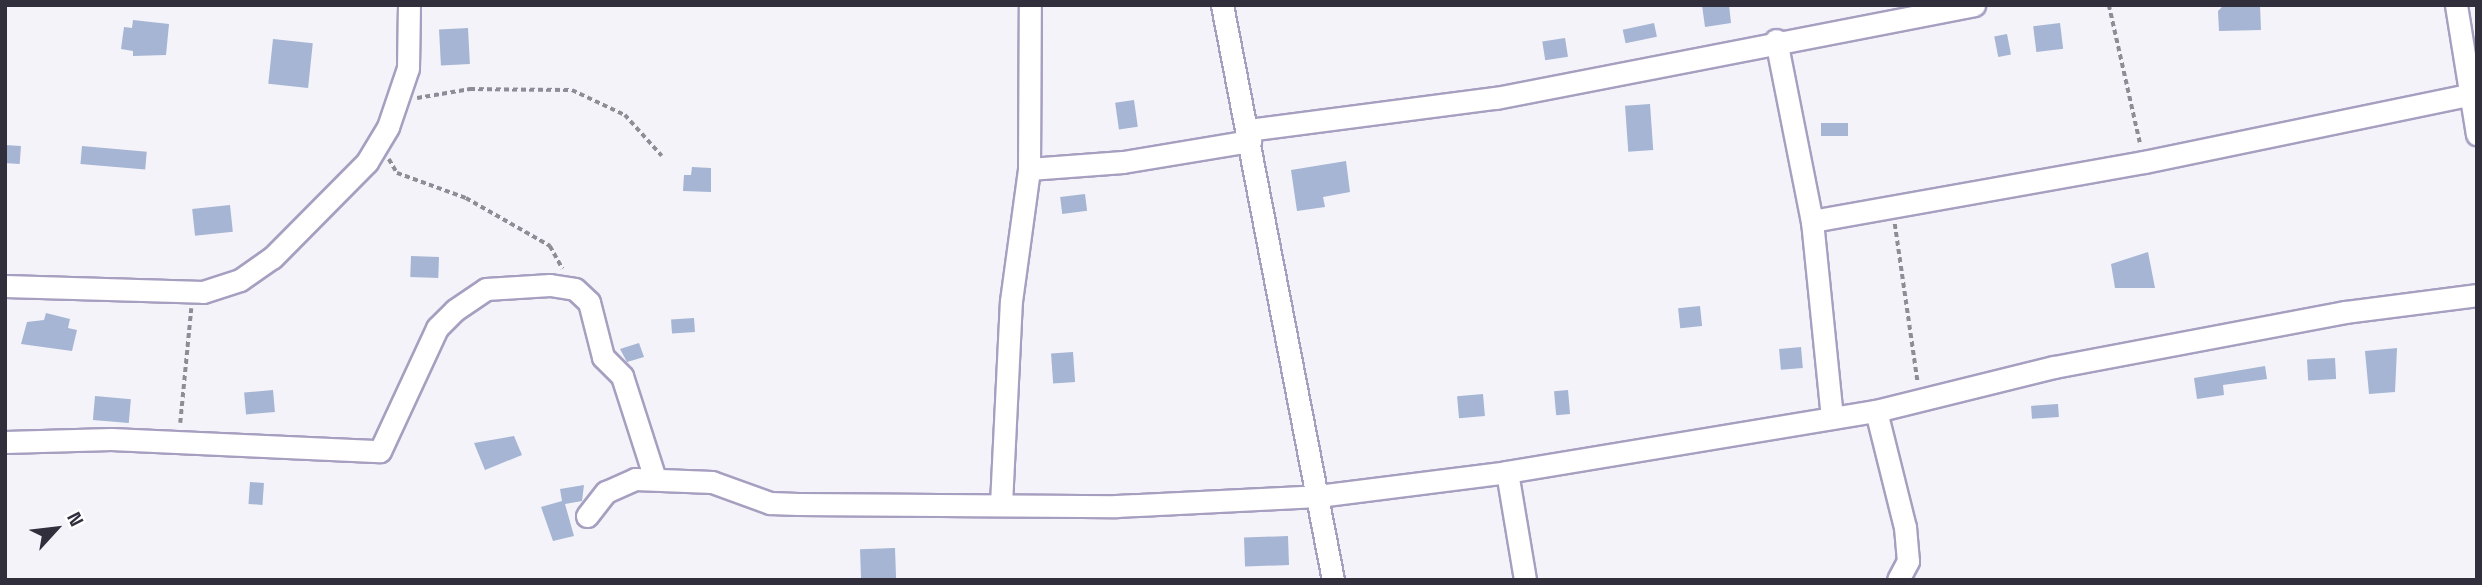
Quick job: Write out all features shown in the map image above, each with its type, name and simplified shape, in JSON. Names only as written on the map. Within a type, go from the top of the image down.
[{"type":"street","points":[[5,286],[192,293],[240,280],[272,258],[310,226],[379,142],[398,102],[408,68],[409,5]]},
{"type":"street","points":[[1001,504],[1011,301],[1029,169],[1030,5]]},
{"type":"street","points":[[1222,5],[1333,580]]},
{"type":"street","points":[[1029,169],[1123,162],[1249,135],[1483,101],[1776,40],[1974,5]]},
{"type":"street","points":[[2456,5],[2477,134]]},
{"type":"street","points":[[1776,40],[1812,221],[1832,418]]},
{"type":"street","points":[[1812,221],[2144,162],[2472,94]]},
{"type":"street","points":[[5,442],[178,443],[380,450],[437,328],[455,310],[486,289],[575,289],[589,302],[603,357],[622,376],[655,479]]},
{"type":"street","points":[[587,516],[618,485],[655,479],[729,486],[770,503],[1001,504],[1318,496],[1507,472],[1876,411],[2054,367],[2345,312],[2477,295]]},
{"type":"street","points":[[1876,411],[1905,527],[1909,561],[1898,580]]},
{"type":"street","points":[[1507,472],[1525,580]]},
{"type":"path","points":[[2109,5],[2144,162]]},
{"type":"path","points":[[398,102],[470,89],[572,90],[625,115],[662,156]]},
{"type":"path","points":[[379,142],[397,173],[466,198],[550,246],[575,289]]},
{"type":"path","points":[[1893,208],[1921,400]]},
{"type":"path","points":[[178,443],[192,293]]},
{"type":"building","points":[[1702,5],[1729,5],[1731,23],[1705,27]]},
{"type":"building","points":[[2224,5],[2260,5],[2261,30],[2219,31],[2218,11]]},
{"type":"building","points":[[133,20],[169,24],[166,55],[133,56],[133,51],[121,49],[124,27],[132,28]]},
{"type":"building","points":[[1654,23],[1657,37],[1626,43],[1623,30]]},
{"type":"building","points":[[2060,23],[2063,49],[2036,52],[2033,26]]},
{"type":"building","points":[[468,28],[470,64],[441,65],[439,30]]},
{"type":"building","points":[[2007,34],[2011,55],[1998,57],[1994,36]]},
{"type":"building","points":[[1565,38],[1568,57],[1545,60],[1542,42]]},
{"type":"building","points":[[273,39],[313,43],[308,88],[268,84]]},
{"type":"building","points":[[1134,100],[1138,127],[1119,129],[1115,103]]},
{"type":"building","points":[[1650,104],[1653,150],[1628,152],[1625,106]]},
{"type":"building","points":[[1821,123],[1848,123],[1848,136],[1821,136]]},
{"type":"building","points":[[5,145],[21,146],[20,164],[5,163]]},
{"type":"building","points":[[82,146],[147,152],[145,170],[80,164]]},
{"type":"building","points":[[1346,161],[1350,192],[1323,197],[1325,207],[1297,211],[1291,170]]},
{"type":"building","points":[[692,167],[711,168],[711,192],[683,191],[684,175],[691,175]]},
{"type":"building","points":[[1085,194],[1087,211],[1062,214],[1060,197]]},
{"type":"building","points":[[230,205],[233,232],[195,236],[192,209]]},
{"type":"building","points":[[2148,252],[2155,288],[2115,288],[2111,264]]},
{"type":"building","points":[[411,256],[439,257],[438,278],[410,277]]},
{"type":"building","points":[[1700,306],[1702,326],[1680,328],[1678,308]]},
{"type":"building","points":[[46,313],[70,319],[68,328],[77,330],[72,351],[21,344],[27,322],[44,320]]},
{"type":"building","points":[[694,318],[695,332],[672,334],[671,320]]},
{"type":"building","points":[[639,343],[644,357],[627,362],[620,349]]},
{"type":"building","points":[[1801,347],[1803,368],[1781,370],[1779,349]]},
{"type":"building","points":[[2397,348],[2395,392],[2369,394],[2365,351]]},
{"type":"building","points":[[1073,352],[1075,382],[1053,383],[1051,354]]},
{"type":"building","points":[[2335,358],[2336,379],[2308,380],[2307,359]]},
{"type":"building","points":[[2265,366],[2267,379],[2223,385],[2224,395],[2197,399],[2194,378]]},
{"type":"building","points":[[273,390],[275,412],[246,414],[244,393]]},
{"type":"building","points":[[1568,390],[1570,414],[1556,415],[1554,391]]},
{"type":"building","points":[[1483,394],[1485,416],[1459,418],[1457,396]]},
{"type":"building","points":[[95,396],[131,399],[129,423],[93,420]]},
{"type":"building","points":[[2058,404],[2059,417],[2032,419],[2031,406]]},
{"type":"building","points":[[514,436],[522,455],[485,470],[474,443]]},
{"type":"building","points":[[250,482],[264,483],[262,505],[248,504]]},
{"type":"building","points":[[584,485],[582,501],[565,504],[574,536],[553,541],[541,507],[562,501],[560,489]]},
{"type":"building","points":[[1288,536],[1289,565],[1245,567],[1244,538]]},
{"type":"building","points":[[895,548],[896,580],[861,580],[860,549]]}]
